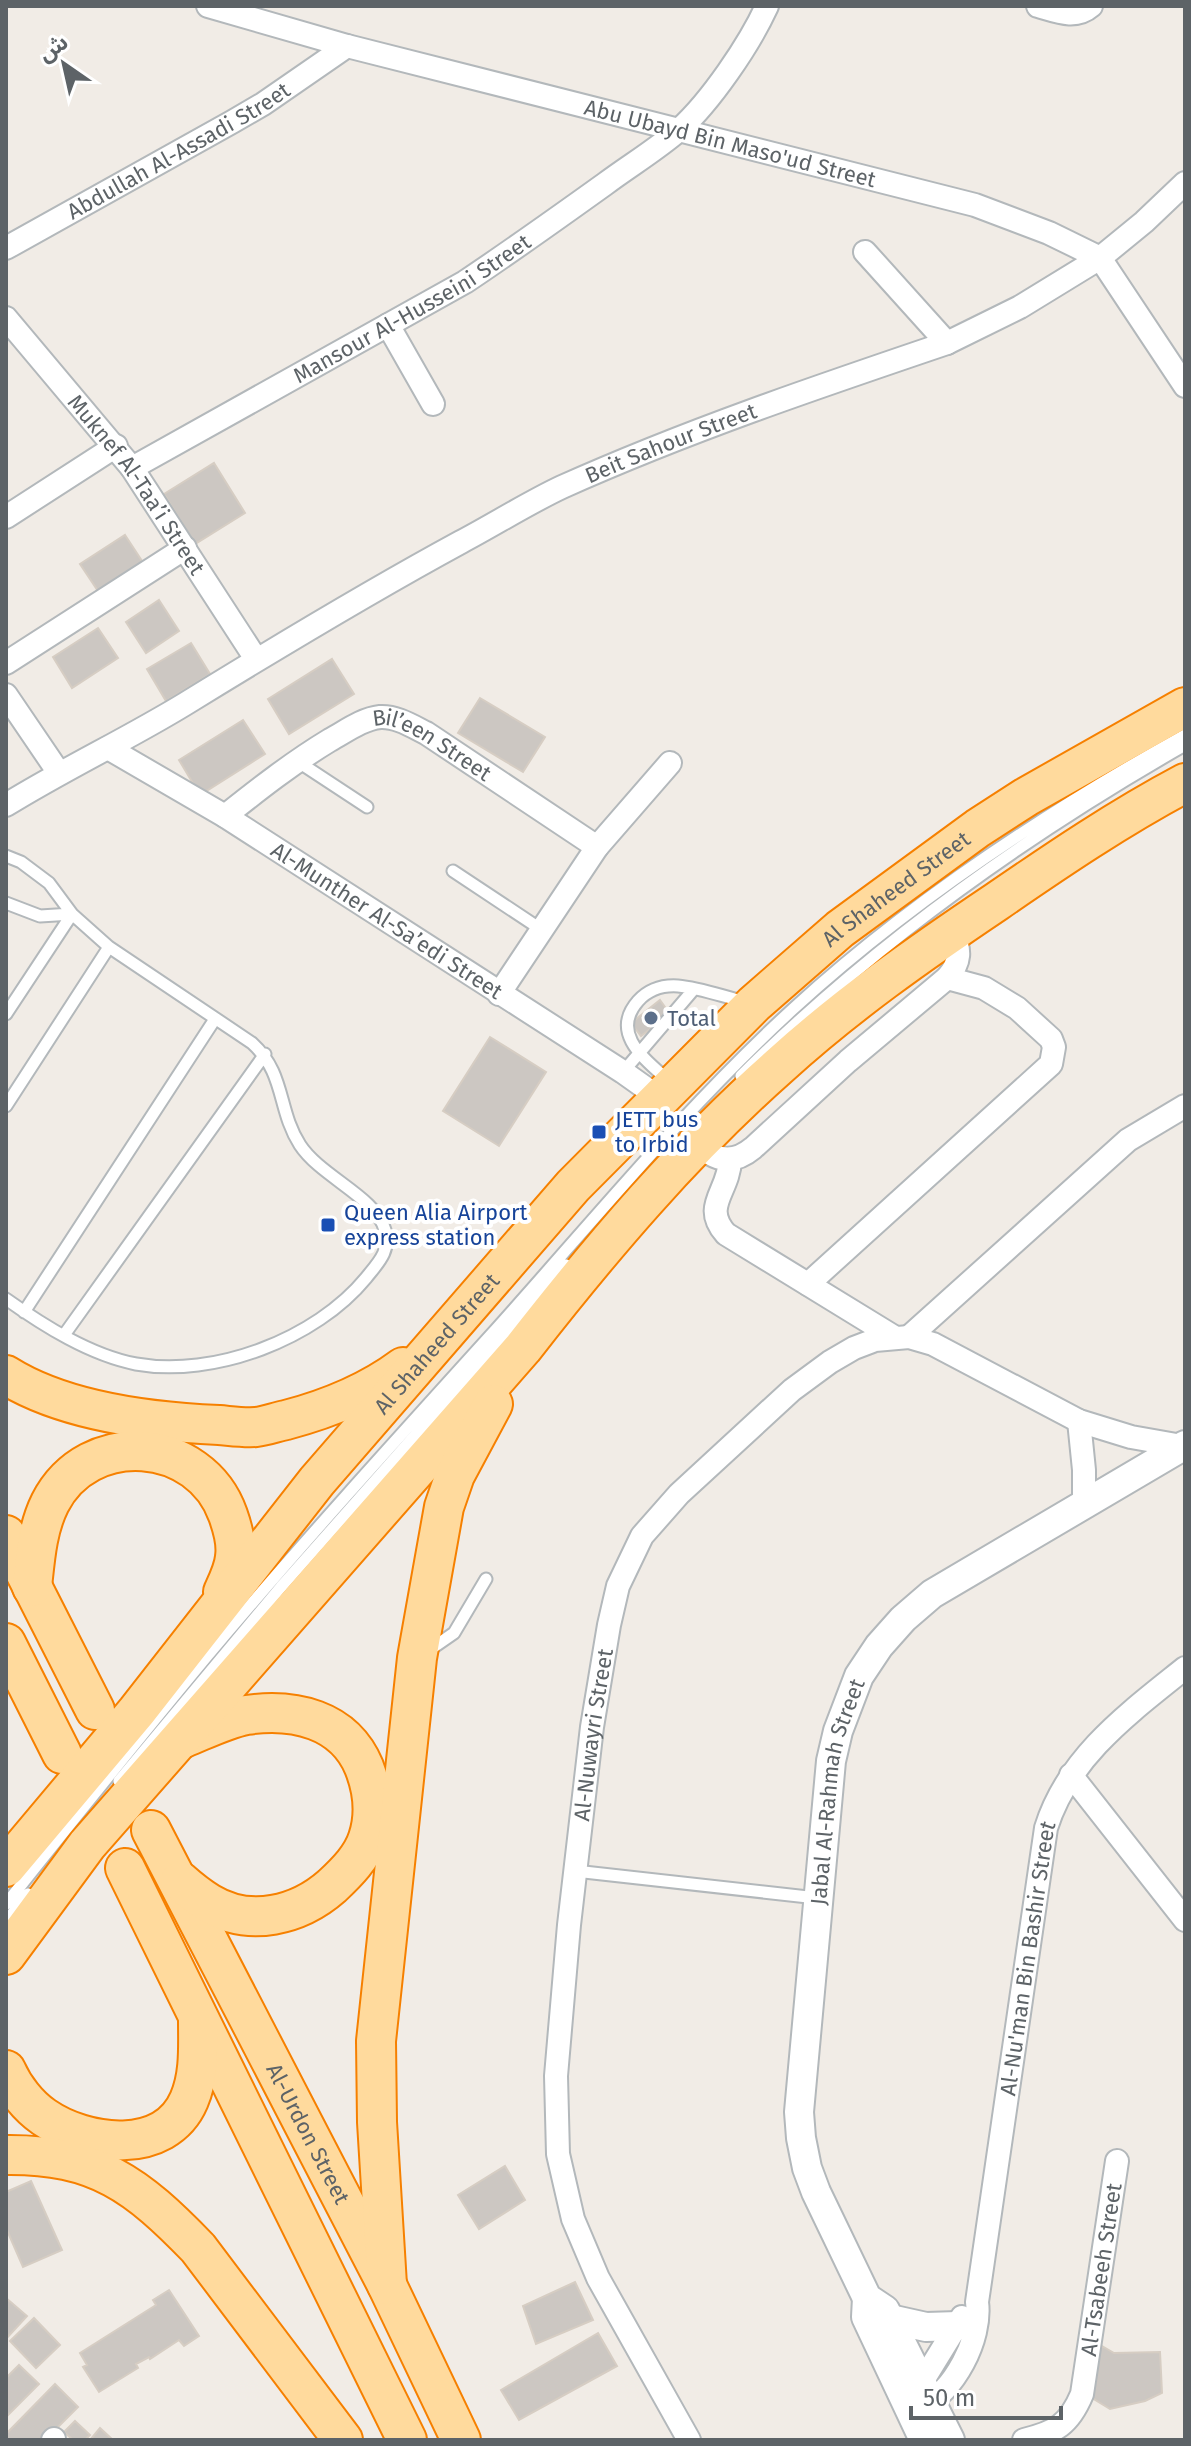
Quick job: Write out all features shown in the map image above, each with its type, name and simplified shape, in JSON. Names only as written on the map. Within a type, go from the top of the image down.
[{"type":"highway","name":"Al Shaheed Street","points":[[187,1647],[317,1481],[573,1186],[754,1004],[840,929],[966,836],[1026,797],[1185,707]]},
{"type":"highway","points":[[8,1945],[87,1845],[523,1348],[582,1272],[714,1152],[777,1067],[819,1030],[952,931],[1087,841],[1185,783]]},
{"type":"highway","points":[[6,1375],[29,1390],[128,1416],[193,1424],[256,1427],[348,1400],[389,1377],[462,1315]]},
{"type":"highway","points":[[387,2285],[377,2122],[376,2041],[417,1658],[449,1490],[523,1348]]},
{"type":"highway","points":[[6,1867],[137,1711],[217,1606],[235,1557],[235,1534],[214,1487],[196,1469],[175,1457],[129,1450],[111,1454],[88,1463],[66,1479],[51,1500],[41,1526],[32,1587]]},
{"type":"highway","points":[[6,1535],[95,1710]]},
{"type":"highway","points":[[6,1643],[62,1754]]},
{"type":"highway","points":[[174,1877],[210,1904],[225,1911],[258,1916],[290,1912],[320,1897],[356,1862],[368,1839],[373,1807],[370,1781],[353,1747],[332,1727],[309,1717],[294,1714],[244,1716],[177,1741]]},
{"type":"highway","name":"Al-Urdon Street","points":[[151,1830],[387,2285],[461,2440]]},
{"type":"highway","name":"Al-Urdon Street","points":[[125,1868],[407,2440]]},
{"type":"highway","points":[[6,2070],[18,2091],[45,2117],[88,2137],[133,2140],[161,2131],[178,2118],[189,2099],[198,2057],[198,2014]]},
{"type":"highway","points":[[6,2155],[35,2154],[97,2168],[142,2196],[198,2248],[342,2439]]},
{"type":"street","name":"Abu Ubayd Bin Maso'ud Street","points":[[208,6],[347,46],[975,205],[1049,233],[1100,258]]},
{"type":"street","name":"Mansour Al-Husseini Street","points":[[132,468],[465,282],[680,129],[721,81],[757,28],[767,6]]},
{"type":"street","points":[[1038,6],[1070,14],[1080,13],[1091,6]]},
{"type":"street","name":"Abdullah Al-Assadi Street","points":[[6,248],[232,122],[347,46]]},
{"type":"street","name":"Beit Sahour Street","points":[[6,805],[182,706],[387,583],[559,489],[687,434],[947,343],[1020,307],[1100,258],[1185,183]]},
{"type":"street","points":[[865,252],[947,343]]},
{"type":"street","points":[[1100,258],[1185,386]]},
{"type":"street","name":"Muknef Al-Taa’i Street","points":[[6,318],[116,446],[256,659]]},
{"type":"street","points":[[388,325],[433,404]]},
{"type":"street","points":[[6,517],[116,446]]},
{"type":"street","points":[[6,663],[185,548]]},
{"type":"street","points":[[6,695],[59,773]]},
{"type":"street","name":"Bil’een Street","points":[[225,816],[296,761],[368,720],[381,717],[401,720],[426,733],[597,847]]},
{"type":"street","name":"Al-Munther Al-Sa’edi Street","points":[[108,748],[225,816],[623,1072],[667,1092]]},
{"type":"street","points":[[499,994],[597,847],[670,763]]},
{"type":"street","points":[[952,931],[959,948],[959,959],[955,970],[947,978],[848,1061],[743,1156],[714,1152],[726,1183],[715,1204],[718,1226],[808,1284],[902,1337],[933,1344],[1079,1421],[1131,1437],[1184,1446]]},
{"type":"street","points":[[808,1284],[1051,1064],[1054,1047],[1051,1039],[1017,1008],[984,988],[947,978]]},
{"type":"street","points":[[902,1337],[1128,1140],[1185,1106]]},
{"type":"street","name":"Al-Nuwayri Street","points":[[689,2440],[598,2278],[573,2219],[558,2154],[556,2076],[575,1871],[592,1727],[609,1625],[618,1586],[642,1536],[679,1494],[792,1390],[830,1362],[875,1340],[902,1337]]},
{"type":"street","points":[[1079,1421],[1084,1506]]},
{"type":"street","name":"Jabal Al-Rahmah Street","points":[[950,2440],[917,2397],[866,2317],[867,2298],[816,2192],[801,2138],[800,2098],[831,1761],[854,1686],[879,1646],[903,1619],[932,1594],[1184,1446]]},
{"type":"street","name":"Al-Nu'man Bin Bashir Street","points":[[917,2397],[949,2384],[962,2364],[979,2319],[977,2302],[1046,1828],[1059,1794],[1087,1753],[1133,1709],[1185,1668]]},
{"type":"street","points":[[1071,1775],[1185,1920]]},
{"type":"street","name":"Al-Tsabeeh Street","points":[[1024,2440],[1042,2436],[1062,2426],[1074,2413],[1082,2394],[1117,2161]]},
{"type":"street","name":"Jabal Al-Rahmah Street","points":[[867,2298],[885,2310],[890,2319],[917,2397],[924,2440]]},
{"type":"street","points":[[917,2397],[964,2313],[977,2302]]},
{"type":"street","points":[[890,2319],[912,2326],[958,2326]]},
{"type":"lane","points":[[6,1904],[239,1620],[665,1138],[731,1070],[793,1009],[956,878],[1077,797],[1185,735]]},
{"type":"lane","points":[[8,1945],[170,1718],[281,1587],[671,1148],[757,1060],[849,977],[947,899],[1084,805],[1185,745]]},
{"type":"lane","points":[[296,761],[367,807]]},
{"type":"lane","points":[[6,856],[21,862],[49,883],[72,914],[109,947],[265,1054],[274,1068],[283,1106],[301,1147],[315,1164],[378,1215],[385,1228],[387,1242],[384,1256],[358,1288],[325,1315],[288,1337],[249,1354],[211,1364],[173,1367],[135,1364],[99,1352],[64,1335],[6,1299]]},
{"type":"lane","points":[[453,871],[542,930]]},
{"type":"lane","points":[[6,903],[40,916],[72,914]]},
{"type":"lane","points":[[6,1014],[72,914]]},
{"type":"lane","points":[[6,1106],[109,947]]},
{"type":"lane","points":[[667,1092],[630,1039],[626,1025],[632,1008],[644,995],[659,987],[677,986],[754,1004]]},
{"type":"lane","points":[[623,1072],[694,989]]},
{"type":"lane","points":[[24,1312],[215,1019]]},
{"type":"lane","points":[[64,1335],[265,1054]]},
{"type":"lane","points":[[417,1658],[454,1633],[486,1579]]},
{"type":"lane","points":[[575,1871],[818,1898]]},
{"type":"building","points":[[214,463],[245,513],[195,544],[164,494]]},
{"type":"building","points":[[125,535],[144,564],[100,594],[80,564]]},
{"type":"building","points":[[159,600],[179,631],[146,653],[126,622]]},
{"type":"building","points":[[98,628],[118,658],[72,688],[53,657]]},
{"type":"building","points":[[191,643],[210,674],[166,701],[147,669]]},
{"type":"building","points":[[332,659],[354,694],[289,734],[268,699]]},
{"type":"building","points":[[480,698],[545,737],[523,772],[458,733]]},
{"type":"building","points":[[243,720],[265,754],[200,795],[179,760]]},
{"type":"building","name":"Total","points":[[660,1000],[670,1014],[641,1036],[631,1023]]},
{"type":"building","points":[[490,1037],[546,1072],[499,1146],[443,1111]]},
{"type":"building","points":[[505,2166],[525,2200],[479,2229],[458,2195]]},
{"type":"building","points":[[31,2181],[62,2250],[23,2267],[6,2228],[6,2192]]},
{"type":"building","points":[[575,2282],[593,2320],[536,2344],[523,2306]]},
{"type":"building","points":[[169,2290],[199,2336],[184,2346],[179,2340],[150,2359],[136,2364],[138,2368],[99,2392],[83,2367],[87,2365],[80,2353],[156,2305],[153,2300]]},
{"type":"building","points":[[6,2298],[27,2316],[6,2339]]},
{"type":"building","points":[[34,2318],[60,2345],[36,2368],[10,2341]]},
{"type":"building","points":[[598,2333],[617,2366],[519,2420],[501,2390]]},
{"type":"building","points":[[1102,2346],[1114,2353],[1160,2352],[1162,2393],[1145,2401],[1110,2409],[1092,2398],[1097,2353]]},
{"type":"building","points":[[19,2365],[39,2384],[6,2417],[6,2378]]},
{"type":"building","points":[[55,2384],[78,2407],[45,2440],[6,2440],[6,2434]]},
{"type":"building","points":[[75,2421],[90,2435],[85,2440],[73,2440],[64,2432]]},
{"type":"building","points":[[100,2428],[113,2440],[90,2440]]},
{"type":"place","name":"Total","points":[[651,1018]]},
{"type":"place","name":"JETT bus to Irbid","points":[[599,1132]]},
{"type":"place","name":"Queen Alia Airport express station","points":[[328,1225]]}]
